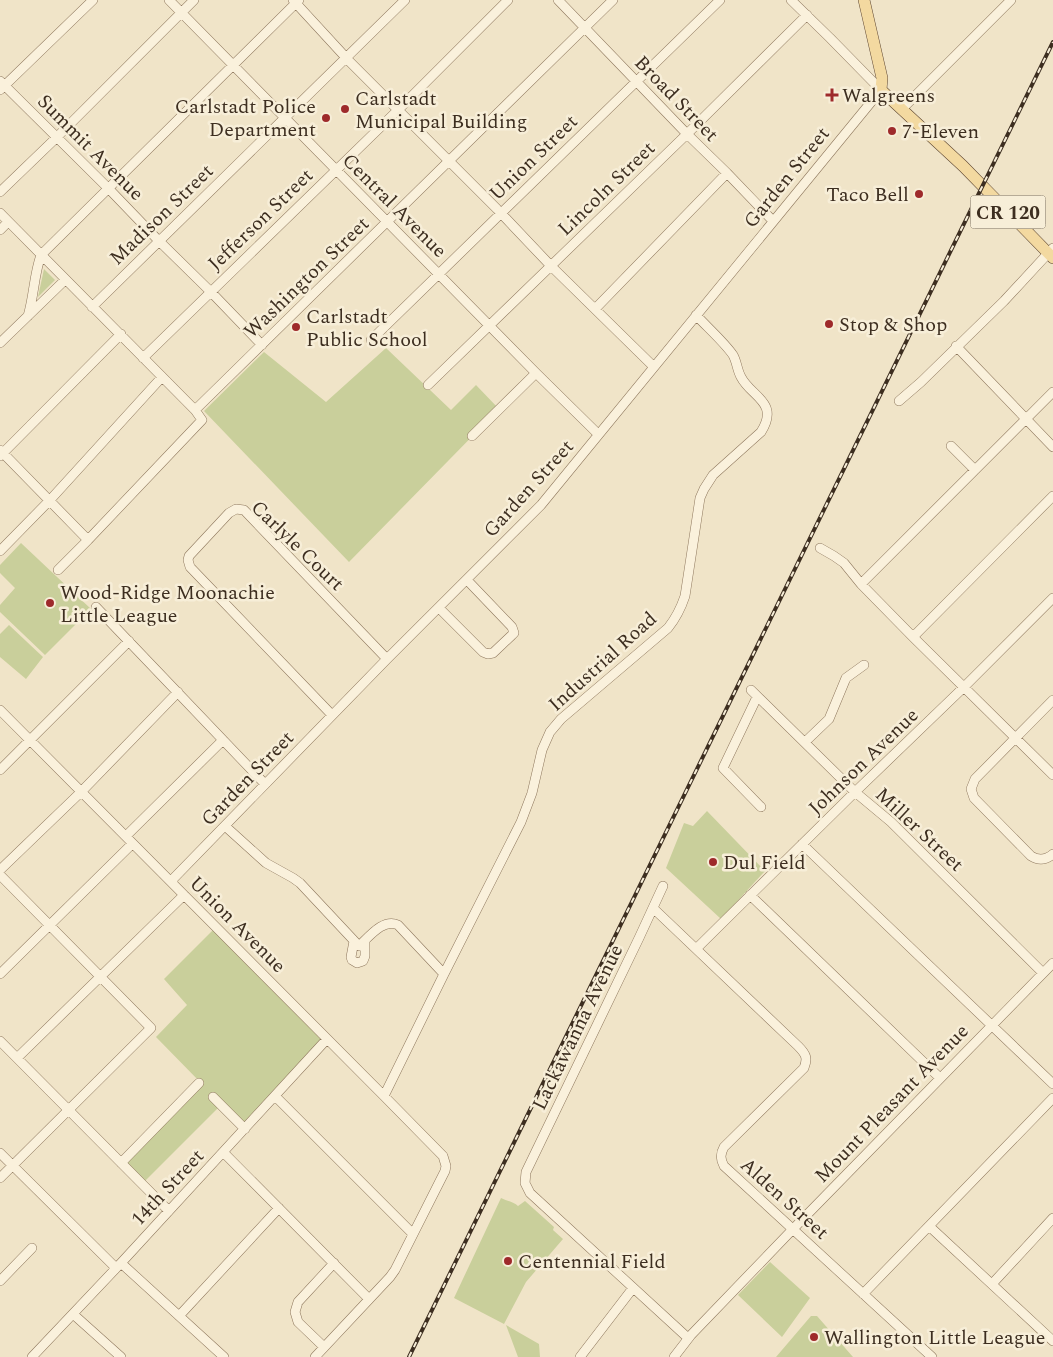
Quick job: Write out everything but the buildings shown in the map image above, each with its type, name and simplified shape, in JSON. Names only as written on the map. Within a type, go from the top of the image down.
[{"type":"main road","points":[[864,0],[882,78],[881,90]]},
{"type":"main road","name":"CR 120","points":[[881,90],[963,166],[1051,253]]},
{"type":"street","points":[[2,86],[93,0]]},
{"type":"street","name":"Central Avenue","points":[[169,0],[598,434]]},
{"type":"street","points":[[0,192],[194,0]]},
{"type":"street","name":"Madison Street","points":[[92,307],[405,0]]},
{"type":"street","name":"Jefferson Street","points":[[144,358],[508,0]]},
{"type":"street","name":"Broad Street","points":[[558,0],[773,221]]},
{"type":"street","name":"Washington Street","points":[[195,410],[613,0]]},
{"type":"street","name":"Union Street","points":[[371,340],[720,0]]},
{"type":"street","points":[[791,0],[881,90]]},
{"type":"street","points":[[902,109],[1010,0]]},
{"type":"street","points":[[28,316],[41,255],[296,1],[346,58],[501,213],[551,266],[654,367]]},
{"type":"street","name":"Lincoln Street","points":[[428,385],[807,15]]},
{"type":"street","name":"Summit Avenue","points":[[2,86],[109,189],[262,345]]},
{"type":"street","name":"Garden Street","points":[[171,881],[387,659],[541,505],[881,90]]},
{"type":"street","points":[[595,309],[727,173]]},
{"type":"street","points":[[0,213],[121,334],[195,410],[202,420],[58,570]]},
{"type":"street","points":[[0,230],[8,222]]},
{"type":"street","points":[[899,401],[1004,301],[1051,253]]},
{"type":"street","points":[[0,343],[65,280]]},
{"type":"street","name":"Industrial Road","points":[[384,1096],[521,822],[532,793],[542,750],[550,732],[561,720],[668,628],[675,619],[685,596],[700,498],[704,489],[713,475],[761,432],[764,427],[767,414],[764,402],[741,377],[732,354],[696,315]]},
{"type":"street","points":[[88,540],[1,453],[121,334]]},
{"type":"street","points":[[956,346],[1053,447]]},
{"type":"street","points":[[472,436],[536,372]]},
{"type":"street","points":[[0,551],[50,500],[162,377]]},
{"type":"street","points":[[861,584],[1053,392]]},
{"type":"street","points":[[951,446],[975,470]]},
{"type":"street","points":[[913,636],[1053,496]]},
{"type":"street","name":"Carlyle Court","points":[[332,715],[190,568],[188,564],[189,556],[229,512],[236,509],[244,510],[387,659]]},
{"type":"street","points":[[820,548],[844,563],[861,584],[1053,775]]},
{"type":"street","points":[[439,608],[483,652],[488,654],[493,653],[512,635],[514,632],[512,627],[467,580]]},
{"type":"street","name":"Johnson Avenue","points":[[696,948],[1053,598]]},
{"type":"street","points":[[96,607],[265,784]]},
{"type":"street","points":[[0,770],[129,641]]},
{"type":"street","points":[[805,742],[829,719],[846,678],[864,665]]},
{"type":"street","points":[[0,870],[81,792],[178,692]]},
{"type":"street","name":"Miller Street","points":[[761,806],[724,768],[754,694],[855,792],[890,822],[1042,973]]},
{"type":"street","points":[[1053,700],[975,779],[971,789],[974,798],[1031,856],[1040,860],[1053,854]]},
{"type":"street","name":"Union Avenue","points":[[0,710],[443,1156],[446,1166],[445,1171],[413,1234]]},
{"type":"street","points":[[126,836],[222,740]]},
{"type":"street","points":[[225,826],[266,863],[300,883],[359,946],[383,926],[390,923],[398,925],[444,974]]},
{"type":"street","points":[[0,974],[132,844]]},
{"type":"street","points":[[802,844],[1053,1084]]},
{"type":"street","points":[[0,875],[151,1028],[0,1178]]},
{"type":"street","name":"Lackawanna Avenue","points":[[634,1288],[530,1193],[525,1183],[526,1172],[663,886]]},
{"type":"street","points":[[17,1058],[184,895]]},
{"type":"street","points":[[750,895],[940,1078]]},
{"type":"street","name":"Alden Street","points":[[653,908],[807,1056],[804,1068],[724,1147],[721,1156],[724,1166],[932,1357]]},
{"type":"street","points":[[354,941],[351,957],[357,963],[365,958],[365,941]]},
{"type":"street","name":"Mount Pleasant Avenue","points":[[674,1357],[688,1338],[1053,963]]},
{"type":"street","name":"14th Street","points":[[32,1357],[327,1039]]},
{"type":"street","points":[[0,1041],[169,1211]]},
{"type":"street","points":[[121,1163],[198,1083]]},
{"type":"street","points":[[275,1096],[413,1234],[395,1270],[315,1357]]},
{"type":"street","points":[[213,1097],[245,1128]]},
{"type":"street","points":[[863,1294],[1053,1098]]},
{"type":"street","points":[[223,1152],[369,1299]]},
{"type":"street","points":[[0,1153],[118,1266],[179,1316],[224,1357]]},
{"type":"street","points":[[179,1316],[279,1208]]},
{"type":"street","points":[[992,1284],[1053,1218]]},
{"type":"street","points":[[929,1226],[1053,1341]]},
{"type":"street","points":[[0,1281],[32,1248]]},
{"type":"street","points":[[324,1347],[298,1322],[294,1312],[298,1302],[334,1263]]},
{"type":"street","points":[[580,1357],[634,1288],[688,1338]]},
{"type":"street","points":[[73,1314],[120,1357]]},
{"type":"green space","points":[[44,269],[55,280],[38,297]]},
{"type":"green space","points":[[386,348],[451,410],[476,385],[499,409],[349,562],[204,411],[264,352],[326,402]]},
{"type":"green space","points":[[21,543],[91,609],[45,655],[0,612],[0,605],[15,588],[0,573],[0,565]]},
{"type":"green space","points":[[9,625],[43,657],[26,679],[0,657],[0,634]]},
{"type":"green space","name":"Dul Field","points":[[707,811],[765,871],[721,919],[666,868],[684,823],[693,826]]},
{"type":"green space","points":[[215,928],[327,1043],[243,1130],[221,1105],[141,1185],[119,1163],[201,1083],[156,1037],[187,1005],[164,979]]},
{"type":"green space","name":"Centennial Field","points":[[501,1198],[518,1206],[525,1201],[554,1227],[553,1230],[563,1239],[526,1282],[504,1324],[454,1298]]},
{"type":"green space","points":[[770,1262],[810,1298],[782,1337],[738,1295]]},
{"type":"green space","name":"Wallington Little League","points":[[811,1316],[817,1316],[853,1357],[776,1357]]},
{"type":"green space","points":[[506,1325],[539,1344],[540,1357],[518,1357]]},
{"type":"railway","points":[[409,1357],[1053,42]]},
{"type":"place","name":"Walgreens","points":[[832,95]]},
{"type":"place","name":"Carlstadt Municipal Building","points":[[345,109]]},
{"type":"place","name":"Carlstadt Police Department","points":[[326,118]]},
{"type":"place","name":"7-Eleven","points":[[892,131]]},
{"type":"place","name":"Taco Bell","points":[[919,194]]},
{"type":"place","name":"Stop & Shop","points":[[829,324]]},
{"type":"place","name":"Carlstadt Public School","points":[[296,327]]},
{"type":"place","name":"Wood-Ridge Moonachie Little League","points":[[50,603]]},
{"type":"place","name":"Dul Field","points":[[713,862]]},
{"type":"place","name":"Centennial Field","points":[[508,1261]]},
{"type":"place","name":"Wallington Little League","points":[[814,1337]]}]
